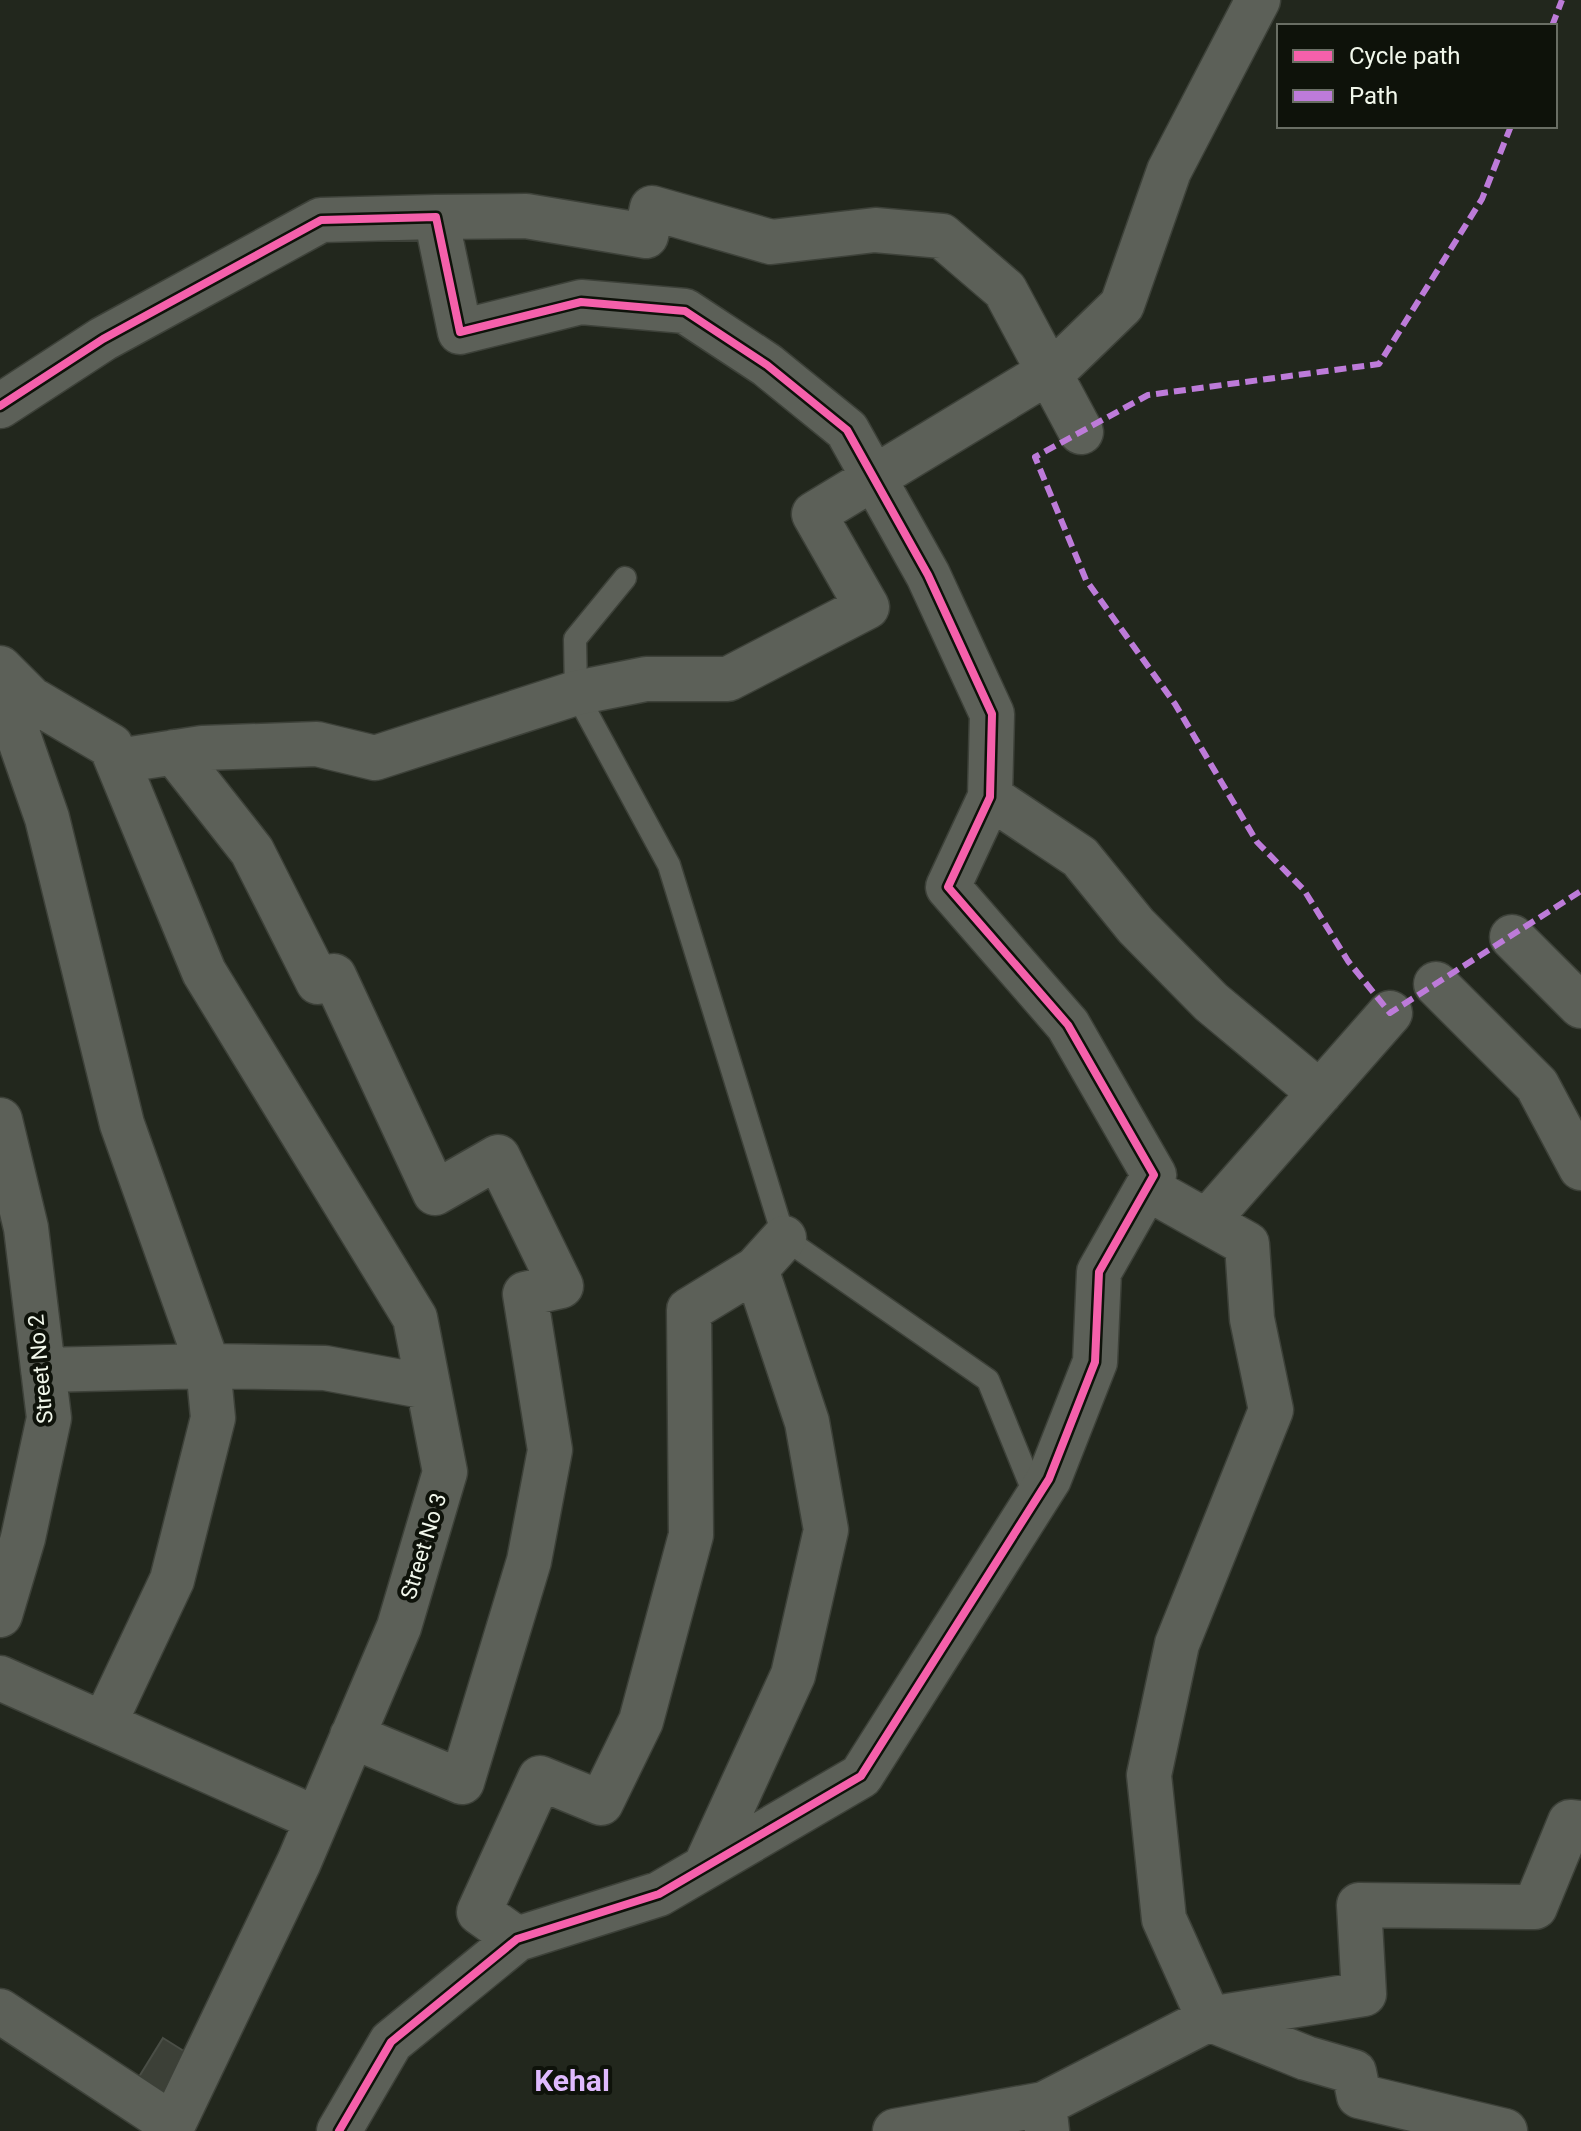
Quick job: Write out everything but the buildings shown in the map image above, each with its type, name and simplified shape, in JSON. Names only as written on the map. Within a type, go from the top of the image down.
[{"type":"street","points":[[0,668],[31,699],[111,746],[118,761],[174,752],[317,744],[375,758],[576,693],[646,679],[728,679],[867,607],[814,514],[1049,371],[1122,305],[1169,171],[1258,0]]},
{"type":"street","points":[[0,406],[103,339],[321,220],[526,216],[646,236],[652,208],[771,242],[875,230],[942,236],[1005,290],[1081,432]]},
{"type":"street","points":[[339,2131],[391,2042],[517,1939],[659,1894],[861,1776],[1049,1479],[1095,1362],[1099,1272],[1154,1175],[1068,1025],[948,887],[990,797],[992,714],[928,575],[847,430],[767,365],[685,311],[581,302],[460,332],[436,217]]},
{"type":"street","points":[[0,683],[47,818],[122,1124],[208,1366],[213,1418],[172,1580],[104,1724]]},
{"type":"street","points":[[174,752],[252,851],[318,982],[334,976],[435,1193],[498,1157],[561,1286],[525,1294],[550,1450],[529,1561],[462,1782],[352,1736]]},
{"type":"street","name":"Street No 3","points":[[118,761],[204,972],[415,1318],[445,1472],[399,1627],[317,1819],[172,2128]]},
{"type":"street","points":[[990,797],[1080,857],[1136,926],[1211,1002],[1320,1093]]},
{"type":"street","points":[[1512,937],[1581,1006]]},
{"type":"street","points":[[1436,984],[1537,1085],[1581,1168]]},
{"type":"street","points":[[1207,1221],[1390,1013]]},
{"type":"street","name":"Street No 2","points":[[0,1120],[26,1228],[49,1418],[23,1538],[0,1615]]},
{"type":"street","points":[[1147,1188],[1247,1244],[1252,1319],[1271,1410],[1177,1644],[1149,1775],[1164,1919],[1209,2019],[1306,2058],[1354,2072],[1359,2096],[1504,2131]]},
{"type":"street","points":[[517,1939],[479,1912],[540,1778],[601,1803],[645,1707],[691,1535],[689,1310],[770,1254],[807,1422],[826,1530],[793,1675],[705,1867]]},
{"type":"street","points":[[43,1370],[208,1366],[325,1368],[428,1387]]},
{"type":"street","points":[[0,1678],[317,1819]]},
{"type":"street","points":[[895,2131],[1046,2117],[1209,2019],[1364,1994],[1359,1905],[1535,1907],[1570,1822],[1581,1823]]},
{"type":"street","points":[[0,2011],[172,2128]]},
{"type":"lane","points":[[625,578],[575,639],[576,693],[669,865],[770,1254],[988,1380],[1036,1498]]},
{"type":"marked path","points":[[1553,24],[1562,0]]},
{"type":"marked path","points":[[1510,128],[1482,199],[1379,364],[1148,395],[1035,457],[1086,580],[1175,704],[1257,842],[1304,890],[1348,961],[1390,1013],[1581,891]]},
{"type":"cycle path","points":[[0,406],[103,339],[321,220],[436,217],[460,332],[581,302],[685,311],[767,365],[847,430],[928,575],[992,714],[990,797],[948,887],[1068,1025],[1154,1175],[1099,1272],[1095,1362],[1049,1479],[861,1776],[659,1894],[517,1939],[391,2042],[339,2131]]},
{"type":"district","name":"Kehal","points":[[572,2081]]}]
